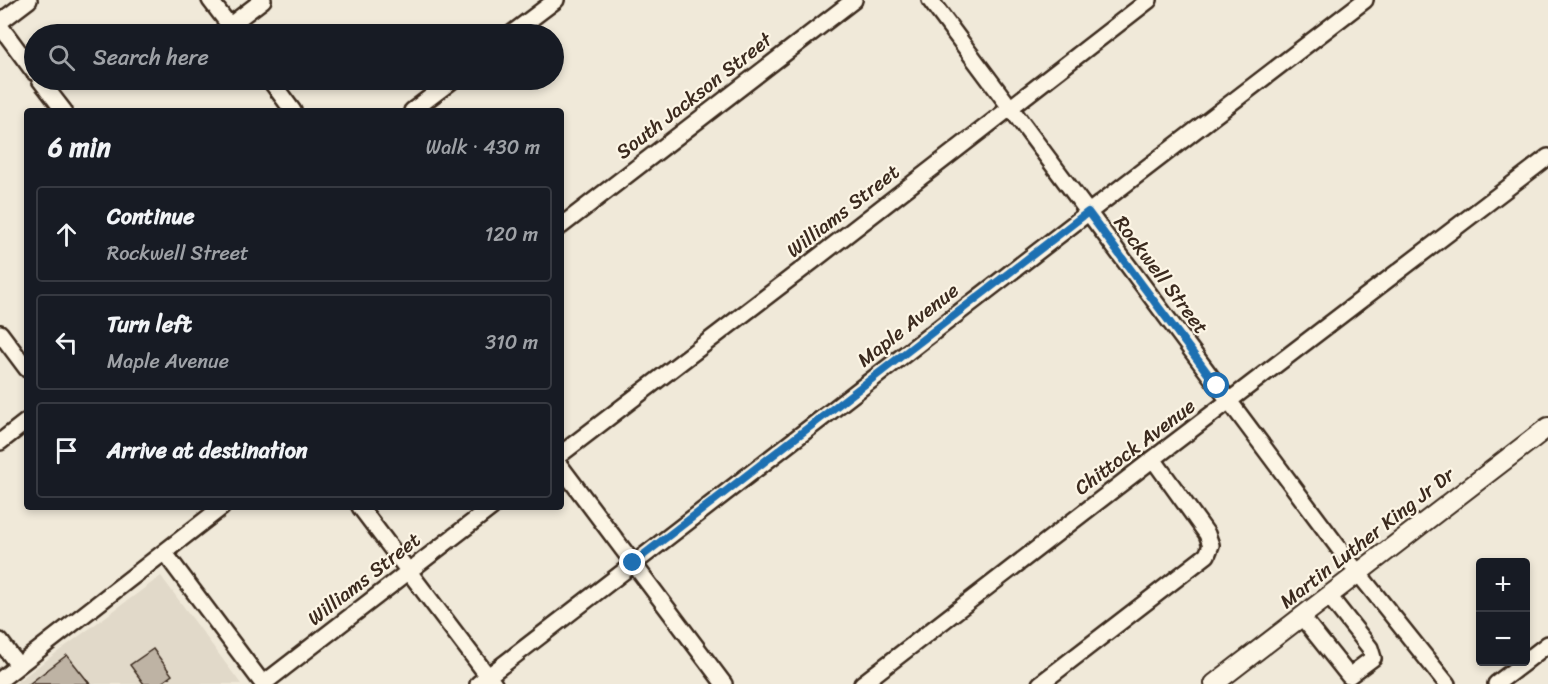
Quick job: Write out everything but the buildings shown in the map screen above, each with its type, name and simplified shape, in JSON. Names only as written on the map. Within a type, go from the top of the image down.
[{"type":"main road","name":"Martin Luther King Jr Dr","points":[[1214,684],[1548,427]]},
{"type":"street","points":[[0,22],[29,0]]},
{"type":"street","points":[[210,0],[228,24]]},
{"type":"street","points":[[238,24],[263,0]]},
{"type":"street","points":[[524,24],[556,0]]},
{"type":"street","name":"South Jackson Street","points":[[564,224],[854,0]]},
{"type":"street","name":"Rockwell Street","points":[[930,0],[1347,559],[1447,684]]},
{"type":"street","name":"Williams Street","points":[[564,452],[1149,0]]},
{"type":"street","name":"Maple Avenue","points":[[487,681],[633,563],[1365,0]]},
{"type":"street","points":[[0,26],[24,58]]},
{"type":"street","points":[[48,90],[62,108]]},
{"type":"street","points":[[277,90],[291,108]]},
{"type":"street","points":[[416,108],[440,90]]},
{"type":"street","name":"Chittock Avenue","points":[[862,684],[1548,157]]},
{"type":"street","points":[[0,333],[24,365]]},
{"type":"street","points":[[0,442],[24,423]]},
{"type":"street","points":[[1040,684],[1207,555],[1211,545],[1207,534],[1153,459]]},
{"type":"street","points":[[564,471],[724,684]]},
{"type":"street","points":[[0,680],[218,510]]},
{"type":"street","points":[[362,510],[487,681]]},
{"type":"street","name":"Williams Street","points":[[263,684],[488,510]]},
{"type":"street","points":[[164,552],[263,684]]},
{"type":"street","points":[[1302,616],[1349,676],[1372,658],[1370,648],[1329,596]]},
{"type":"street","points":[[0,640],[18,665]]},
{"type":"street","points":[[1530,657],[1548,644]]},
{"type":"street","points":[[1496,684],[1519,666]]},
{"type":"shaded area","points":[[161,576],[241,684],[14,684]]},
{"type":"route","points":[[633,563],[1088,212],[1217,386]]}]
